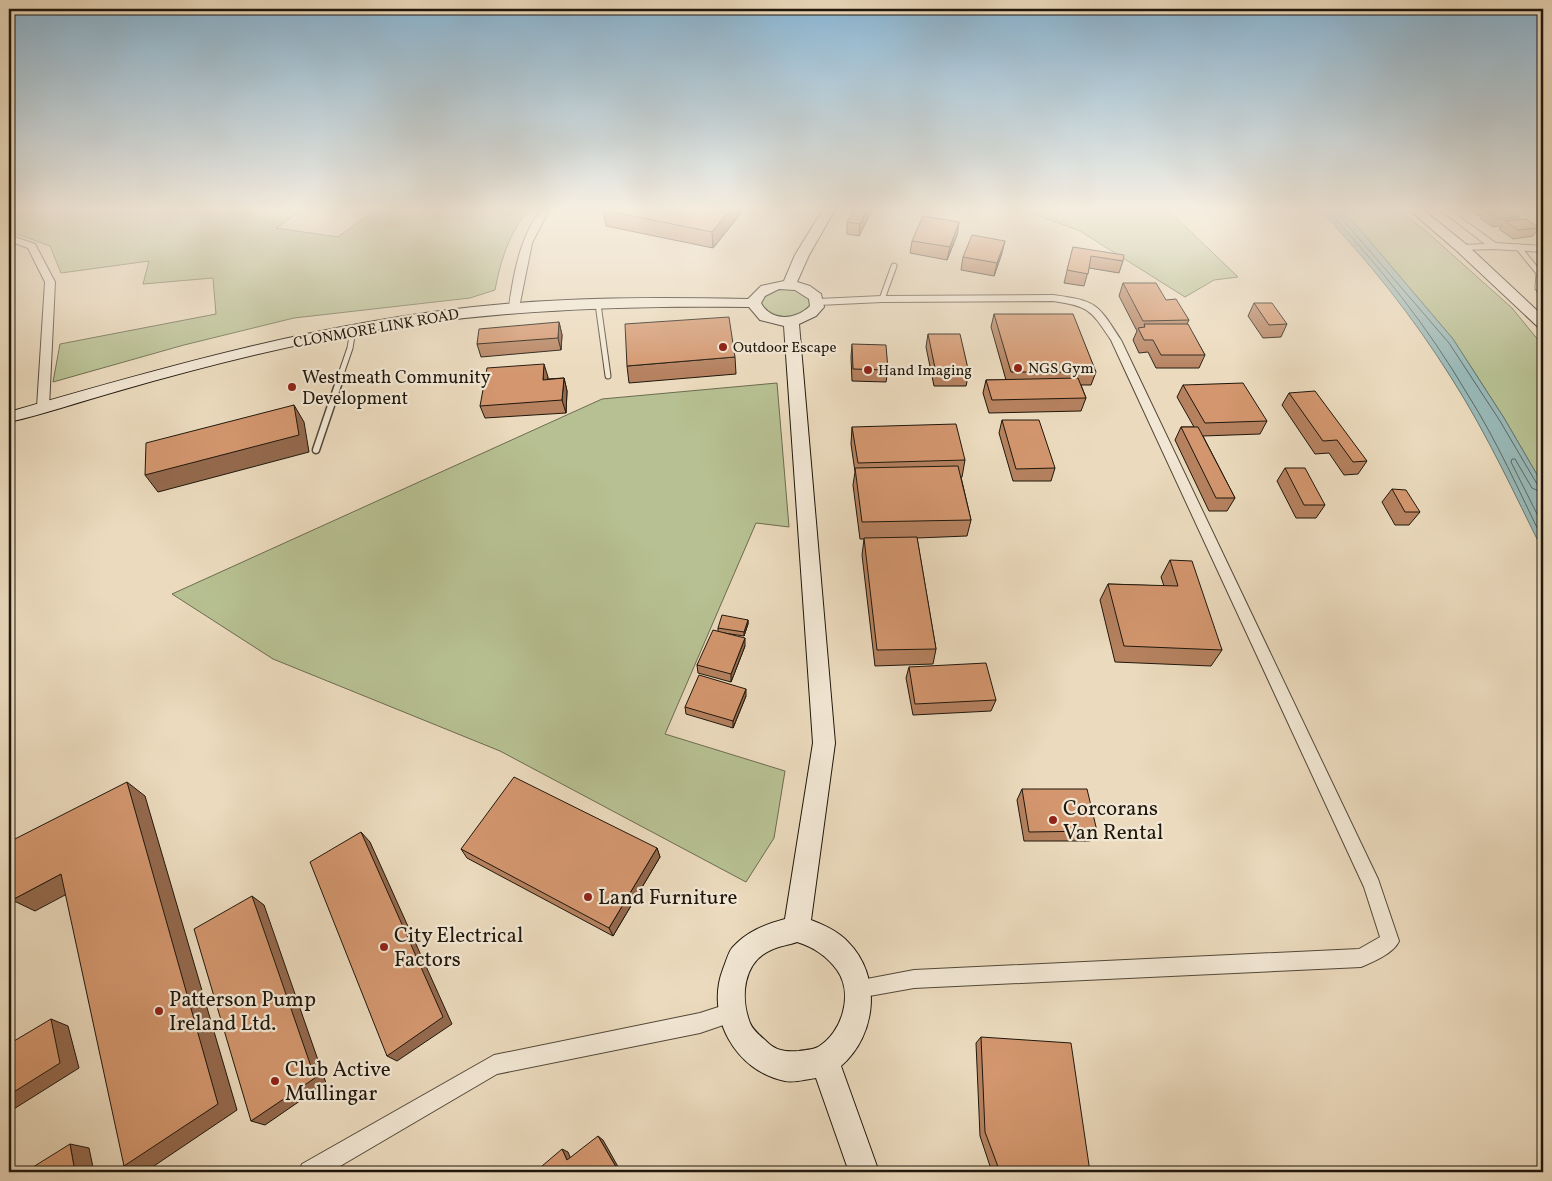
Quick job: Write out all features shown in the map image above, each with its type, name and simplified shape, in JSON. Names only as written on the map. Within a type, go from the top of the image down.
[{"type":"main road","points":[[789,285],[798,263]]},
{"type":"main road","points":[[1478,263],[1543,324]]},
{"type":"main road","points":[[789,285],[805,289],[816,297],[818,302],[817,308],[808,317],[791,321],[769,319],[755,309],[754,303],[760,292],[768,288],[789,285]]},
{"type":"main road","name":"CLONMORE LINK ROAD","points":[[9,417],[182,368],[353,330],[434,316],[514,308],[598,304],[754,303]]},
{"type":"main road","points":[[791,321],[824,743],[798,929]]},
{"type":"main road","points":[[798,929],[814,933],[830,942],[843,954],[852,970],[858,989],[857,1010],[852,1030],[840,1047],[824,1060],[806,1067],[786,1067],[767,1061],[751,1049],[738,1033],[731,1013],[730,991],[735,970],[745,952],[760,939],[778,931],[798,929]]},
{"type":"main road","points":[[824,1060],[864,1172]]},
{"type":"street","points":[[41,263],[50,282],[43,407]]},
{"type":"street","points":[[514,308],[521,263]]},
{"type":"street","points":[[818,302],[882,299],[1053,298],[1082,302],[1098,312],[1116,340],[1372,885],[1390,941],[1361,958],[914,979],[858,989]]},
{"type":"street","points":[[310,1172],[494,1065],[700,1023],[731,1013]]},
{"type":"lane","points":[[1532,263],[1540,273],[1538,288],[1543,294]]},
{"type":"lane","points":[[882,299],[894,266]]},
{"type":"lane","points":[[598,304],[608,376]]},
{"type":"lane","points":[[316,450],[350,348],[353,330]]},
{"type":"green space","points":[[57,263],[134,263],[61,273]]},
{"type":"green space","points":[[148,263],[502,263],[495,290],[470,298],[294,318],[184,345],[53,382],[60,344],[216,314],[213,278],[143,284]]},
{"type":"green space","points":[[1131,263],[1224,263],[1238,277],[1214,280],[1185,297]]},
{"type":"green space","points":[[1388,263],[1462,263],[1512,308],[1543,346],[1543,485],[1504,418],[1453,339]]},
{"type":"green space","points":[[778,289],[793,289],[809,298],[810,307],[804,312],[791,317],[784,317],[771,312],[761,303],[766,294]]},
{"type":"green space","points":[[777,383],[789,527],[756,523],[665,734],[785,771],[774,838],[746,882],[500,751],[273,659],[172,594],[602,399]]},
{"type":"water","points":[[1368,263],[1388,263],[1453,339],[1504,418],[1543,485],[1543,551],[1489,442],[1465,400],[1422,334]]},
{"type":"building","points":[[1069,263],[1090,263],[1088,274],[1067,270]]},
{"type":"building","points":[[1123,283],[1156,283],[1166,300],[1176,299],[1189,320],[1143,321]]},
{"type":"building","points":[[1254,303],[1272,303],[1287,324],[1269,325]]},
{"type":"building","points":[[994,314],[1073,314],[1096,372],[1011,372]]},
{"type":"building","points":[[729,317],[735,357],[627,366],[625,324]]},
{"type":"building","points":[[559,322],[558,338],[477,344],[479,329]]},
{"type":"building","points":[[1144,324],[1188,324],[1205,355],[1161,355],[1153,340],[1144,340],[1138,328],[1145,327]]},
{"type":"building","points":[[928,334],[960,334],[969,373],[936,373]]},
{"type":"building","points":[[852,344],[886,345],[888,370],[853,369]]},
{"type":"building","points":[[544,364],[543,380],[564,378],[562,400],[480,406],[487,368]]},
{"type":"building","points":[[1078,378],[1086,398],[992,400],[986,380]]},
{"type":"building","points":[[1243,383],[1267,421],[1205,423],[1183,385]]},
{"type":"building","points":[[1315,391],[1367,461],[1353,462],[1337,440],[1323,441],[1289,393]]},
{"type":"building","points":[[294,405],[299,435],[145,475],[146,443]]},
{"type":"building","points":[[1002,420],[1039,420],[1055,468],[1016,469]]},
{"type":"building","points":[[956,424],[965,460],[858,463],[852,427]]},
{"type":"building","points":[[1181,427],[1198,427],[1235,498],[1216,498]]},
{"type":"building","points":[[958,466],[971,520],[862,522],[855,468]]},
{"type":"building","points":[[1285,468],[1305,468],[1325,505],[1304,505]]},
{"type":"building","points":[[1392,489],[1406,490],[1420,512],[1405,512]]},
{"type":"building","points":[[917,537],[936,649],[877,650],[864,538]]},
{"type":"building","points":[[1170,560],[1192,561],[1222,650],[1124,646],[1108,584],[1178,586]]},
{"type":"building","points":[[722,615],[748,620],[744,632],[718,628]]},
{"type":"building","points":[[713,630],[745,638],[731,674],[697,665]]},
{"type":"building","points":[[986,663],[996,700],[915,704],[909,667]]},
{"type":"building","points":[[699,675],[746,689],[733,721],[685,707]]},
{"type":"building","name":"Land Furniture","points":[[514,777],[657,848],[609,928],[461,849]]},
{"type":"building","name":"Patterson Pump Ireland Ltd.","points":[[127,782],[218,1104],[124,1166],[61,874],[12,900],[9,880],[9,842]]},
{"type":"building","name":"Corcorans Van Rental","points":[[1022,789],[1087,789],[1097,831],[1029,832]]},
{"type":"building","name":"City Electrical Factors","points":[[361,832],[443,1017],[387,1056],[310,862]]},
{"type":"building","points":[[252,896],[315,1078],[251,1121],[194,929]]},
{"type":"building","points":[[51,1019],[60,1063],[9,1095],[9,1044]]},
{"type":"building","points":[[981,1037],[1071,1043],[1090,1172],[1000,1172],[985,1132]]},
{"type":"building","points":[[598,1136],[619,1172],[535,1172],[562,1149],[567,1160]]},
{"type":"building","points":[[70,1144],[75,1172],[25,1172]]},
{"type":"place","name":"Outdoor Escape","points":[[723,347]]},
{"type":"place","name":"NGS Gym","points":[[1018,368]]},
{"type":"place","name":"Hand Imaging","points":[[868,370]]},
{"type":"place","name":"Westmeath Community Development","points":[[292,387]]},
{"type":"place","name":"Corcorans Van Rental","points":[[1053,820]]},
{"type":"place","name":"Land Furniture","points":[[588,897]]},
{"type":"place","name":"City Electrical Factors","points":[[384,947]]},
{"type":"place","name":"Patterson Pump Ireland Ltd.","points":[[159,1011]]},
{"type":"place","name":"Club Active Mullingar","points":[[275,1081]]}]
